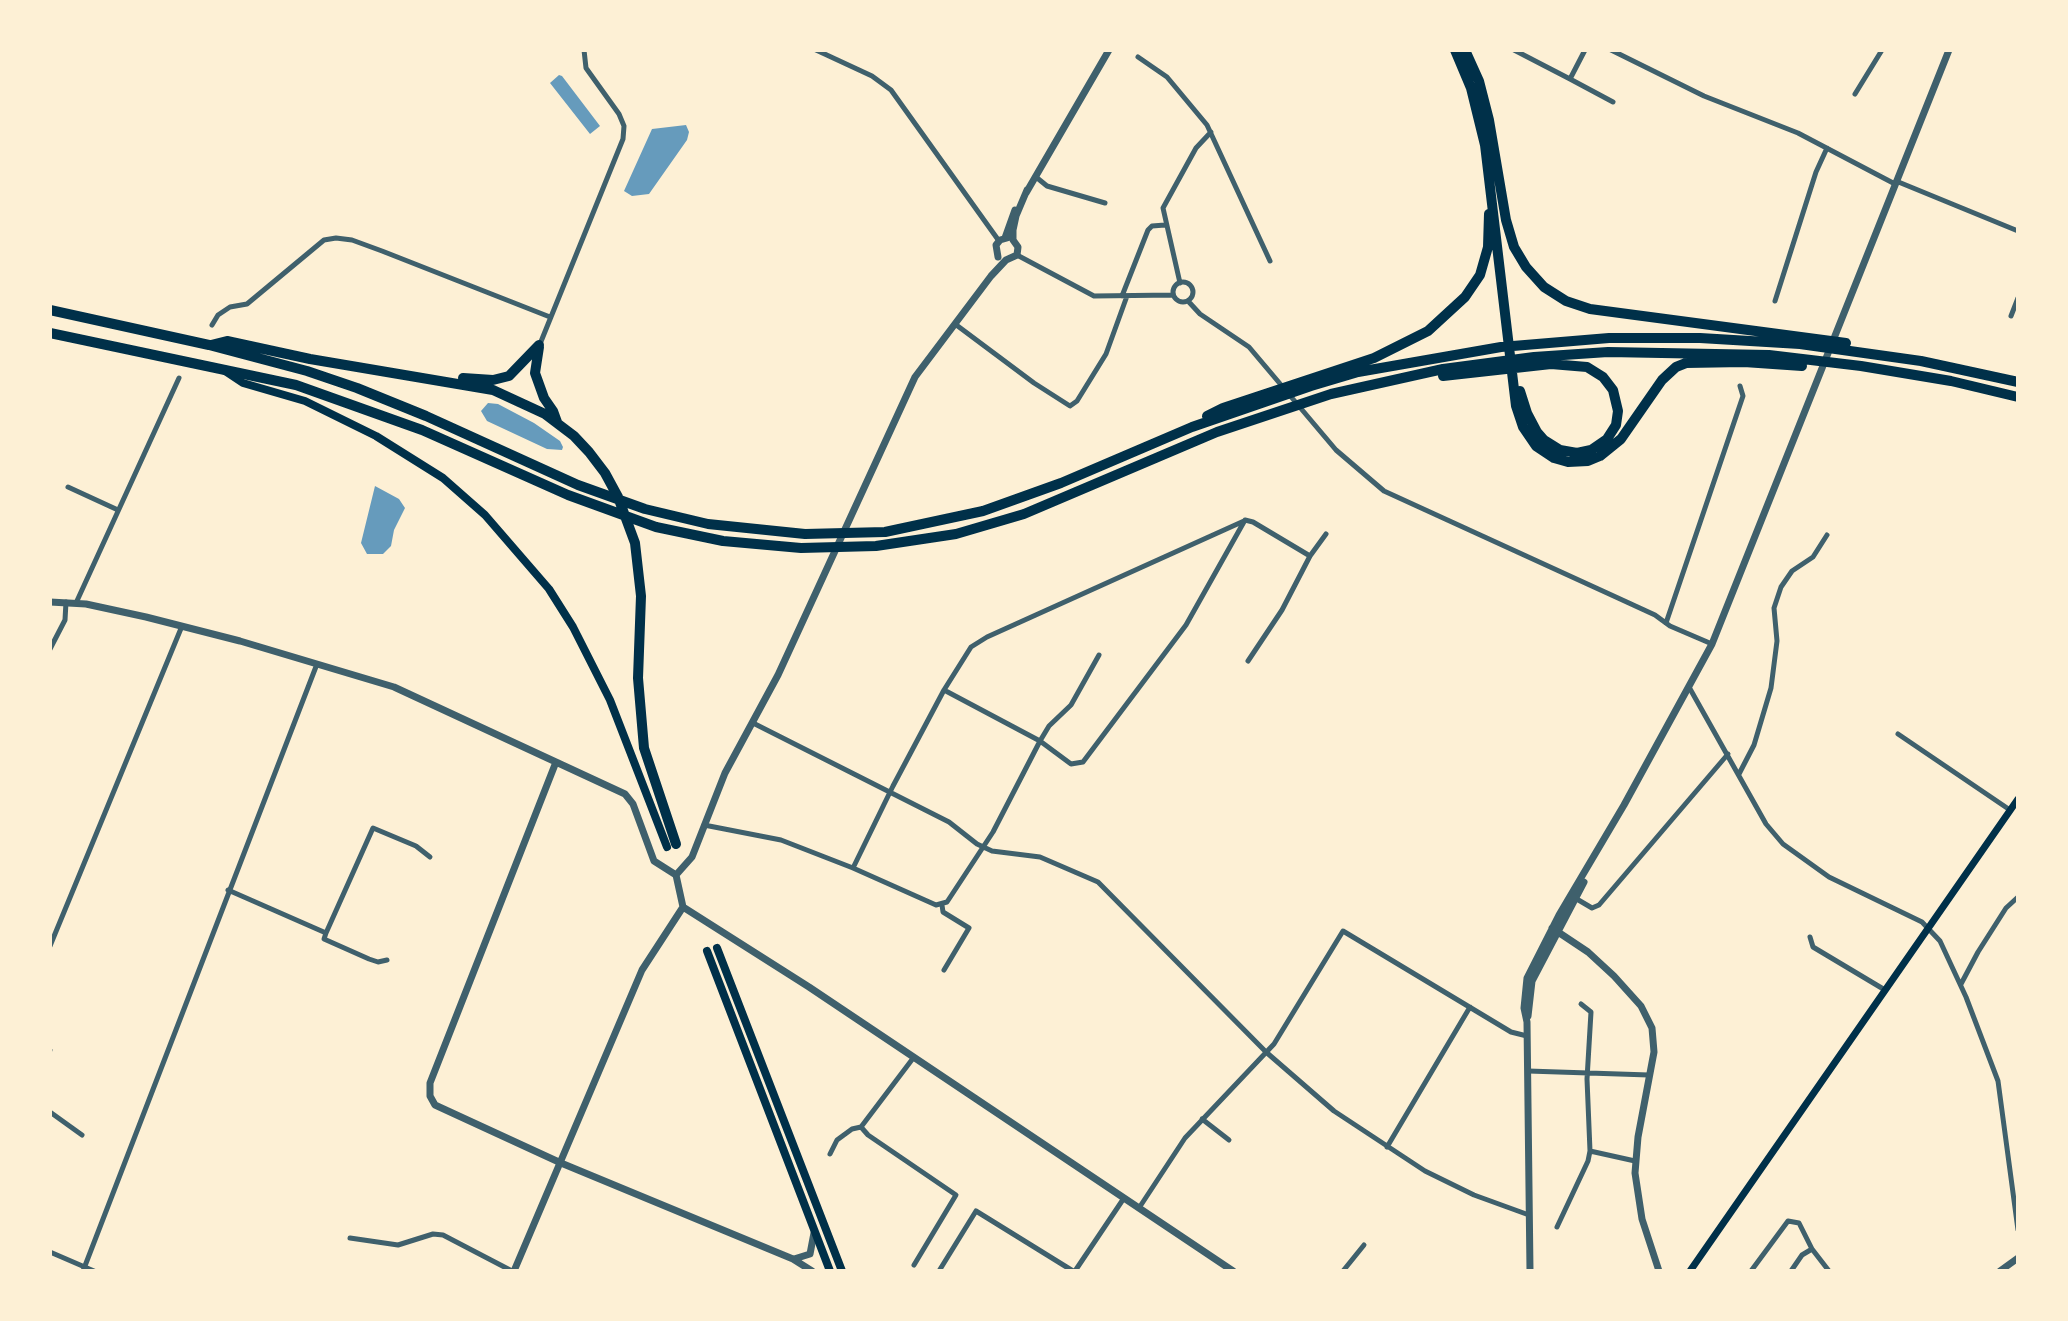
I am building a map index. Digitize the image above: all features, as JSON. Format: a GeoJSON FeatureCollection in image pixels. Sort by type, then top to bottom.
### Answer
{"type":"FeatureCollection","features":[{"type":"Feature","properties":{"kind":"highway"},"geometry":{"type":"LineString","coordinates":[[1460,50],[1493,161],[1521,421],[1532,442],[1554,458],[1573,463],[1593,460],[1611,449],[1662,380],[1676,367],[1686,363],[1775,364],[1951,381]]}},
{"type":"Feature","properties":{"kind":"highway"},"geometry":{"type":"LineString","coordinates":[[1460,50],[1479,81],[1514,247],[1531,275],[1552,293],[1590,309],[1868,346],[2018,382]]}},
{"type":"Feature","properties":{"kind":"highway"},"geometry":{"type":"LineString","coordinates":[[1473,87],[1488,164],[1508,311]]}},
{"type":"Feature","properties":{"kind":"highway"},"geometry":{"type":"LineString","coordinates":[[50,310],[209,345],[307,371],[380,397],[597,493],[708,524],[825,535],[912,528],[983,511],[1051,487],[1192,427],[1396,349],[1436,325],[1465,297],[1480,275],[1487,254],[1488,164]]}},
{"type":"Feature","properties":{"kind":"highway"},"geometry":{"type":"LineString","coordinates":[[50,333],[296,385],[422,430],[504,468],[639,521],[685,534],[776,547],[846,547],[916,541],[994,523],[1038,508],[1217,432],[1298,405],[1443,369],[1518,359],[1608,352],[1769,355],[1951,381],[2018,397]]}},
{"type":"Feature","properties":{"kind":"highway"},"geometry":{"type":"LineString","coordinates":[[1286,391],[1358,372],[1441,356],[1501,347],[1609,338],[1700,338],[1800,344],[1921,361]]}},
{"type":"Feature","properties":{"kind":"highway"},"geometry":{"type":"LineString","coordinates":[[209,345],[227,341],[310,359],[493,390],[529,405],[574,436],[605,473],[635,543],[641,596],[639,691],[644,748],[672,846]]}},
{"type":"Feature","properties":{"kind":"highway"},"geometry":{"type":"LineString","coordinates":[[448,382],[461,378],[493,380],[509,376],[539,345]]}},
{"type":"Feature","properties":{"kind":"highway"},"geometry":{"type":"LineString","coordinates":[[539,345],[535,373],[558,424]]}},
{"type":"Feature","properties":{"kind":"highway"},"geometry":{"type":"LineString","coordinates":[[1373,384],[1529,365],[1581,365],[1597,372],[1613,390],[1618,403],[1616,425],[1607,439],[1591,450],[1577,453],[1560,450],[1537,432],[1517,394]]}},
{"type":"Feature","properties":{"kind":"main road"},"geometry":{"type":"LineString","coordinates":[[220,367],[243,383],[305,401],[376,436],[443,478],[485,515],[549,589],[575,631],[610,700],[672,846]]}},
{"type":"Feature","properties":{"kind":"main road"},"geometry":{"type":"LineString","coordinates":[[1690,1271],[2018,799]]}},
{"type":"Feature","properties":{"kind":"main road"},"geometry":{"type":"LineString","coordinates":[[830,1271],[712,950],[842,1271]]}},
{"type":"Feature","properties":{"kind":"street"},"geometry":{"type":"LineString","coordinates":[[539,345],[623,139],[624,126],[619,114],[586,68],[584,50]]}},
{"type":"Feature","properties":{"kind":"street"},"geometry":{"type":"LineString","coordinates":[[816,50],[872,76],[891,90],[1006,240],[1018,247],[1017,255]]}},
{"type":"Feature","properties":{"kind":"street"},"geometry":{"type":"LineString","coordinates":[[1002,258],[996,248],[1006,240],[1009,222],[1109,50]]}},
{"type":"Feature","properties":{"kind":"street"},"geometry":{"type":"LineString","coordinates":[[1514,50],[1613,102]]}},
{"type":"Feature","properties":{"kind":"street"},"geometry":{"type":"LineString","coordinates":[[1570,79],[1585,50]]}},
{"type":"Feature","properties":{"kind":"street"},"geometry":{"type":"LineString","coordinates":[[1611,50],[1704,96],[1759,116],[1896,183],[2018,231]]}},
{"type":"Feature","properties":{"kind":"street"},"geometry":{"type":"LineString","coordinates":[[1855,94],[1882,50]]}},
{"type":"Feature","properties":{"kind":"street"},"geometry":{"type":"LineString","coordinates":[[1530,1271],[1527,1022],[1531,985],[1573,897],[1591,869],[1592,861],[1712,644],[1949,50]]}},
{"type":"Feature","properties":{"kind":"street"},"geometry":{"type":"LineString","coordinates":[[1138,57],[1167,77],[1211,132],[1270,261]]}},
{"type":"Feature","properties":{"kind":"street"},"geometry":{"type":"LineString","coordinates":[[1180,283],[1163,208],[1196,148],[1211,132]]}},
{"type":"Feature","properties":{"kind":"street"},"geometry":{"type":"LineString","coordinates":[[1775,301],[1816,172],[1827,148]]}},
{"type":"Feature","properties":{"kind":"street"},"geometry":{"type":"LineString","coordinates":[[1036,177],[1047,186],[1105,203]]}},
{"type":"Feature","properties":{"kind":"street"},"geometry":{"type":"LineString","coordinates":[[955,324],[1025,377],[1070,406],[1077,401],[1106,354],[1148,230],[1152,226],[1165,225]]}},
{"type":"Feature","properties":{"kind":"street"},"geometry":{"type":"LineString","coordinates":[[212,325],[218,315],[230,307],[247,304],[318,244],[336,238],[352,240],[382,251],[550,317]]}},
{"type":"Feature","properties":{"kind":"street"},"geometry":{"type":"LineString","coordinates":[[676,875],[692,857],[725,773],[778,675],[915,377],[1002,258],[1017,255],[1090,295],[1173,295]]}},
{"type":"Feature","properties":{"kind":"street"},"geometry":{"type":"LineString","coordinates":[[1173,295],[1175,286],[1188,284],[1192,289],[1188,301]]}},
{"type":"Feature","properties":{"kind":"street"},"geometry":{"type":"LineString","coordinates":[[1173,295],[1178,301],[1188,301],[1200,314],[1249,347],[1336,450],[1384,491],[1712,644]]}},
{"type":"Feature","properties":{"kind":"street"},"geometry":{"type":"LineString","coordinates":[[2011,316],[2018,298]]}},
{"type":"Feature","properties":{"kind":"street"},"geometry":{"type":"LineString","coordinates":[[76,603],[179,378]]}},
{"type":"Feature","properties":{"kind":"street"},"geometry":{"type":"LineString","coordinates":[[1666,623],[1743,396],[1740,386]]}},
{"type":"Feature","properties":{"kind":"street"},"geometry":{"type":"LineString","coordinates":[[68,487],[118,510]]}},
{"type":"Feature","properties":{"kind":"street"},"geometry":{"type":"LineString","coordinates":[[853,868],[944,690],[966,654],[979,641],[1245,520],[1310,556]]}},
{"type":"Feature","properties":{"kind":"street"},"geometry":{"type":"LineString","coordinates":[[944,690],[1040,741],[1071,764],[1083,762],[1186,625],[1245,520]]}},
{"type":"Feature","properties":{"kind":"street"},"geometry":{"type":"LineString","coordinates":[[1248,661],[1326,534]]}},
{"type":"Feature","properties":{"kind":"street"},"geometry":{"type":"LineString","coordinates":[[1739,774],[1754,745],[1771,688],[1777,641],[1774,608],[1781,587],[1792,571],[1813,557],[1827,535]]}},
{"type":"Feature","properties":{"kind":"street"},"geometry":{"type":"LineString","coordinates":[[50,602],[76,603],[182,626],[394,687],[628,797],[654,861],[676,875],[683,907],[914,1057],[1233,1271]]}},
{"type":"Feature","properties":{"kind":"street"},"geometry":{"type":"LineString","coordinates":[[50,649],[65,620],[66,602]]}},
{"type":"Feature","properties":{"kind":"street"},"geometry":{"type":"LineString","coordinates":[[50,946],[58,919],[182,626]]}},
{"type":"Feature","properties":{"kind":"street"},"geometry":{"type":"LineString","coordinates":[[942,905],[950,898],[1004,814],[1049,726],[1071,705],[1099,655]]}},
{"type":"Feature","properties":{"kind":"street"},"geometry":{"type":"LineString","coordinates":[[84,1269],[317,664]]}},
{"type":"Feature","properties":{"kind":"street"},"geometry":{"type":"LineString","coordinates":[[1689,687],[1766,824],[1795,855],[1829,877],[1929,928],[1940,941],[1998,1081],[2018,1230]]}},
{"type":"Feature","properties":{"kind":"street"},"geometry":{"type":"LineString","coordinates":[[753,723],[949,822],[983,847],[1040,857],[1098,882],[1266,1052],[1334,1111],[1457,1188],[1529,1215]]}},
{"type":"Feature","properties":{"kind":"street"},"geometry":{"type":"LineString","coordinates":[[1898,734],[2010,810]]}},
{"type":"Feature","properties":{"kind":"street"},"geometry":{"type":"LineString","coordinates":[[1573,897],[1592,908],[1599,905],[1729,754]]}},
{"type":"Feature","properties":{"kind":"street"},"geometry":{"type":"LineString","coordinates":[[556,762],[430,1083],[430,1096],[435,1105],[561,1163],[793,1259],[812,1271]]}},
{"type":"Feature","properties":{"kind":"street"},"geometry":{"type":"LineString","coordinates":[[704,825],[781,840],[942,905]]}},
{"type":"Feature","properties":{"kind":"street"},"geometry":{"type":"LineString","coordinates":[[387,960],[378,962],[369,959],[324,939],[326,933],[373,828],[416,846],[430,857]]}},
{"type":"Feature","properties":{"kind":"street"},"geometry":{"type":"LineString","coordinates":[[228,890],[326,933]]}},
{"type":"Feature","properties":{"kind":"street"},"geometry":{"type":"LineString","coordinates":[[1960,985],[2006,908],[2018,897]]}},
{"type":"Feature","properties":{"kind":"street"},"geometry":{"type":"LineString","coordinates":[[942,905],[943,912],[969,928],[944,970]]}},
{"type":"Feature","properties":{"kind":"street"},"geometry":{"type":"LineString","coordinates":[[350,1238],[398,1245],[433,1234],[443,1235],[513,1271],[642,970],[683,907]]}},
{"type":"Feature","properties":{"kind":"street"},"geometry":{"type":"LineString","coordinates":[[1556,930],[1604,967],[1645,1011],[1654,1043],[1635,1161],[1639,1207],[1659,1271]]}},
{"type":"Feature","properties":{"kind":"street"},"geometry":{"type":"LineString","coordinates":[[1139,1208],[1185,1138],[1274,1044],[1343,931],[1515,1034],[1527,1036]]}},
{"type":"Feature","properties":{"kind":"street"},"geometry":{"type":"LineString","coordinates":[[1810,937],[1813,947],[1885,990]]}},
{"type":"Feature","properties":{"kind":"street"},"geometry":{"type":"LineString","coordinates":[[1557,1227],[1590,1151],[1588,1073],[1591,1012],[1581,1004]]}},
{"type":"Feature","properties":{"kind":"street"},"geometry":{"type":"LineString","coordinates":[[1387,1147],[1470,1007]]}},
{"type":"Feature","properties":{"kind":"street"},"geometry":{"type":"LineString","coordinates":[[830,1154],[837,1140],[852,1129],[861,1127],[914,1057]]}},
{"type":"Feature","properties":{"kind":"street"},"geometry":{"type":"LineString","coordinates":[[1528,1071],[1650,1075]]}},
{"type":"Feature","properties":{"kind":"street"},"geometry":{"type":"LineString","coordinates":[[50,1112],[82,1135]]}},
{"type":"Feature","properties":{"kind":"street"},"geometry":{"type":"LineString","coordinates":[[1202,1119],[1229,1140]]}},
{"type":"Feature","properties":{"kind":"street"},"geometry":{"type":"LineString","coordinates":[[861,1127],[868,1135],[956,1195],[914,1265]]}},
{"type":"Feature","properties":{"kind":"street"},"geometry":{"type":"LineString","coordinates":[[1590,1151],[1635,1161]]}},
{"type":"Feature","properties":{"kind":"street"},"geometry":{"type":"LineString","coordinates":[[939,1271],[976,1211],[1074,1271],[1124,1198]]}},
{"type":"Feature","properties":{"kind":"street"},"geometry":{"type":"LineString","coordinates":[[1751,1271],[1788,1221],[1799,1223],[1812,1249],[1829,1271]]}},
{"type":"Feature","properties":{"kind":"street"},"geometry":{"type":"LineString","coordinates":[[793,1259],[802,1259],[810,1254],[814,1231]]}},
{"type":"Feature","properties":{"kind":"street"},"geometry":{"type":"LineString","coordinates":[[1343,1271],[1364,1245]]}},
{"type":"Feature","properties":{"kind":"street"},"geometry":{"type":"LineString","coordinates":[[1791,1271],[1802,1255],[1812,1249]]}},
{"type":"Feature","properties":{"kind":"street"},"geometry":{"type":"LineString","coordinates":[[50,1252],[94,1271]]}},
{"type":"Feature","properties":{"kind":"street"},"geometry":{"type":"LineString","coordinates":[[2000,1271],[2018,1258]]}},
{"type":"Feature","properties":{"kind":"water"},"geometry":{"type":"Polygon","coordinates":[[[559,75],[600,126],[590,134],[550,83],[559,75]]]}},
{"type":"Feature","properties":{"kind":"water"},"geometry":{"type":"Polygon","coordinates":[[[686,125],[689,132],[687,140],[649,194],[632,196],[624,191],[652,129],[686,125]]]}},
{"type":"Feature","properties":{"kind":"water"},"geometry":{"type":"Polygon","coordinates":[[[488,403],[498,404],[534,423],[560,441],[562,450],[547,449],[487,421],[481,411],[488,403]]]}},
{"type":"Feature","properties":{"kind":"water"},"geometry":{"type":"Polygon","coordinates":[[[375,486],[399,499],[405,508],[394,530],[391,546],[383,554],[367,554],[361,543],[375,486]]]}}]}
